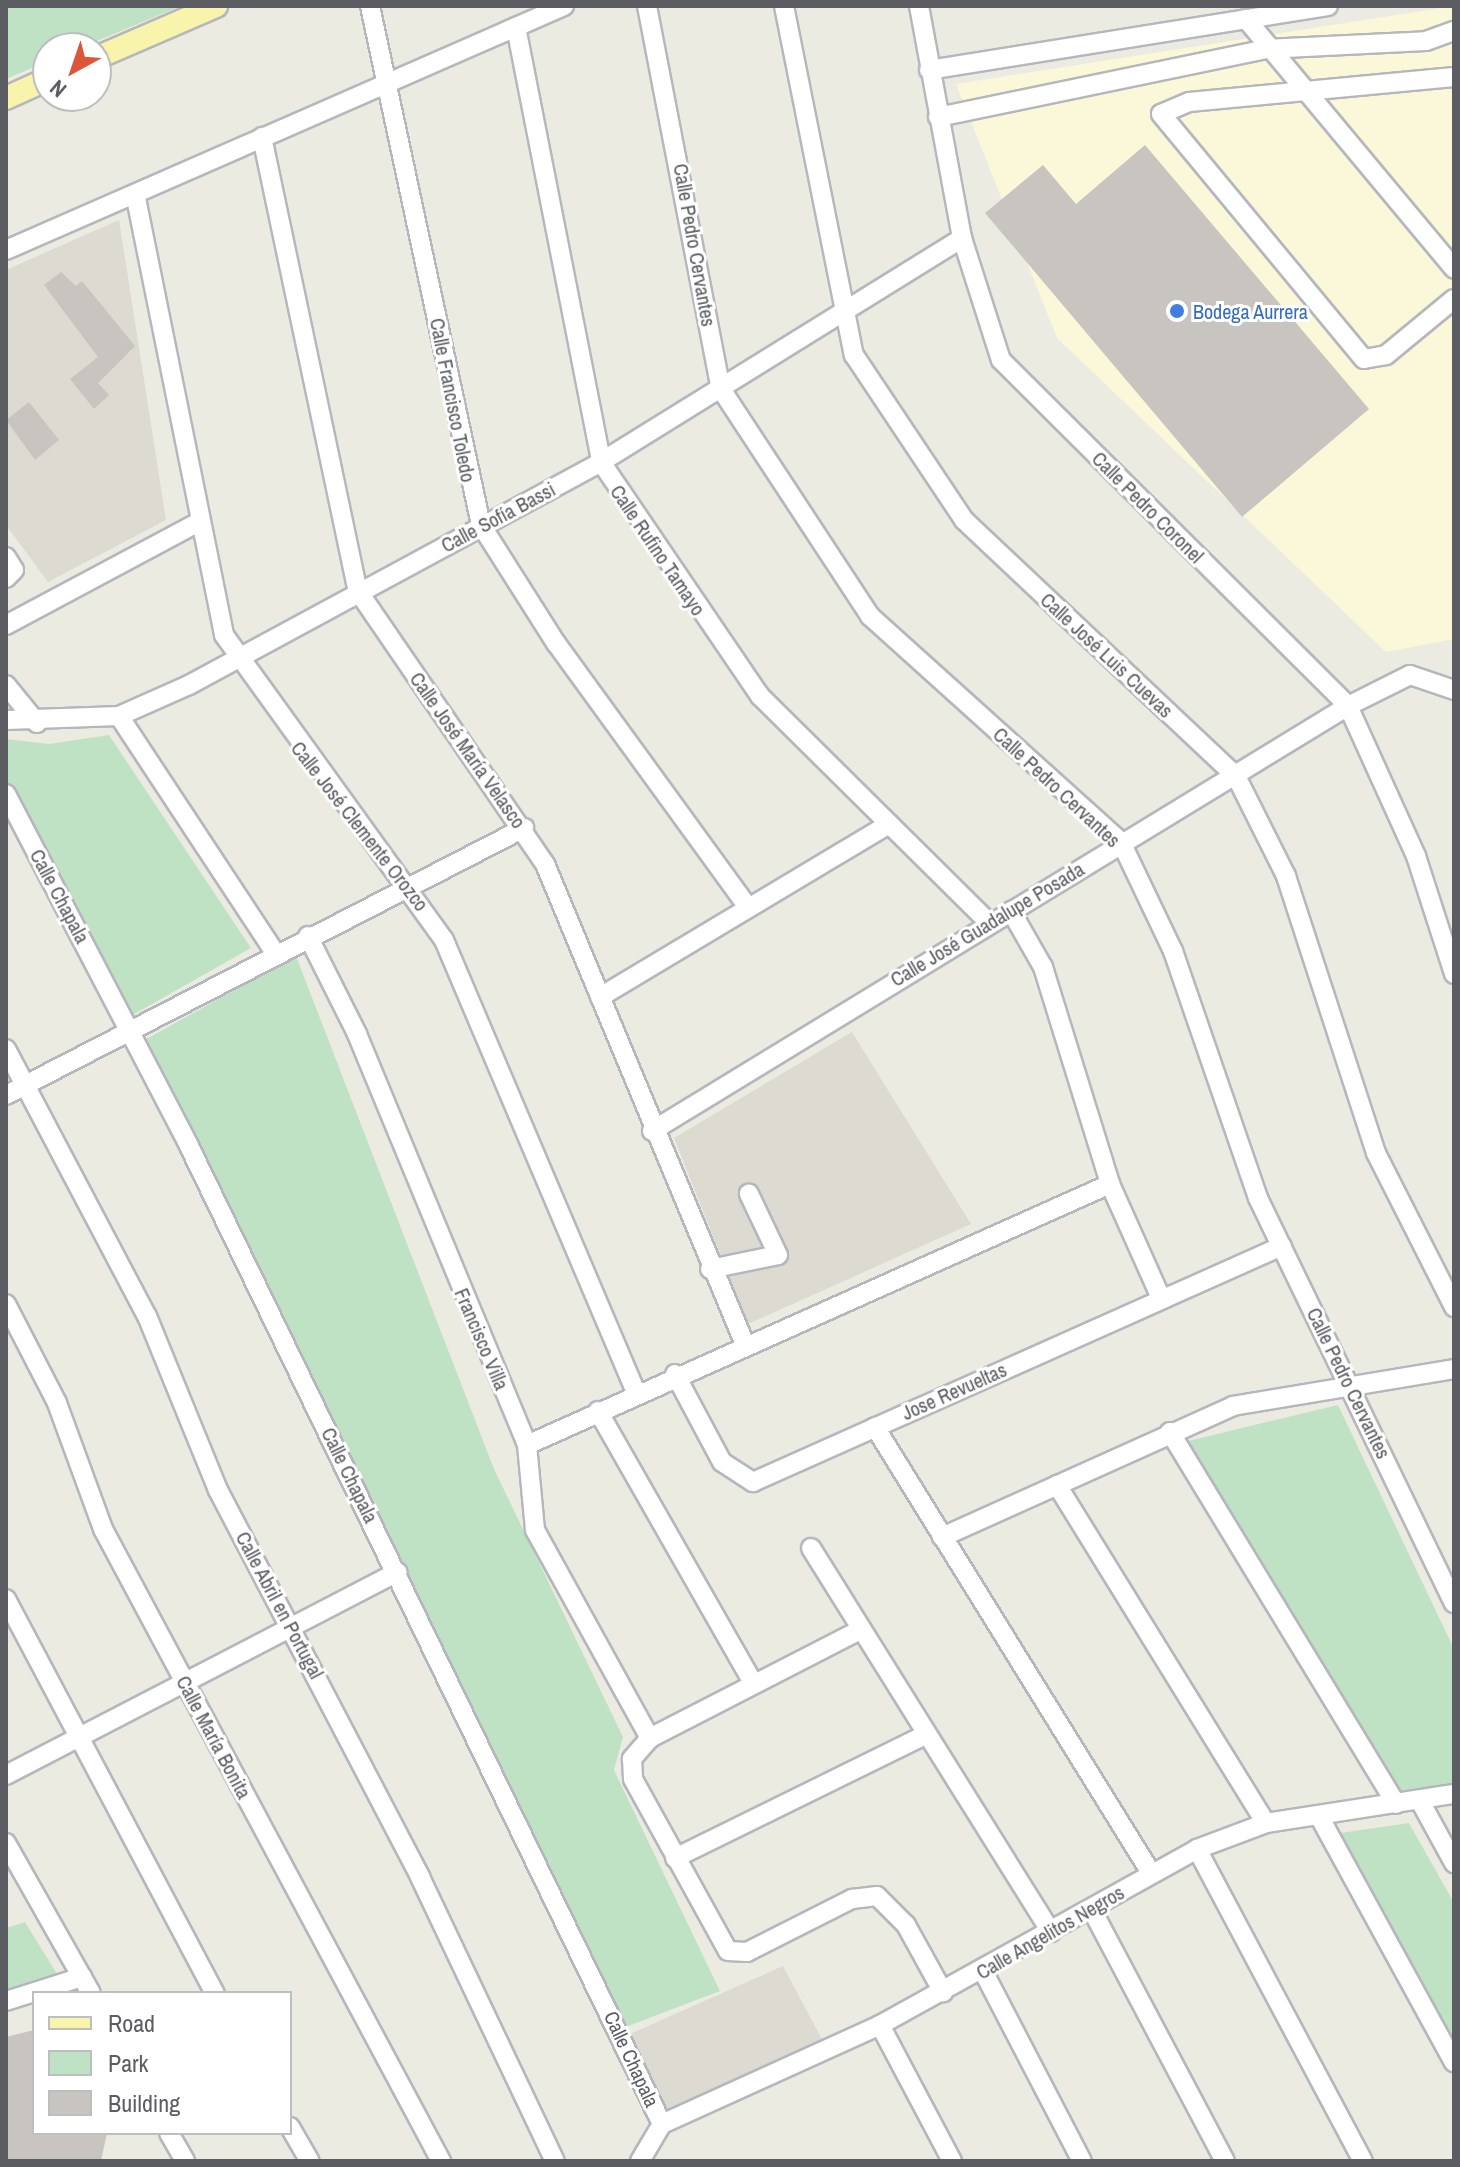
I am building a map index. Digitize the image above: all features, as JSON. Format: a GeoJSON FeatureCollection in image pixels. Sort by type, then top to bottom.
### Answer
{"type":"FeatureCollection","features":[{"type":"Feature","properties":{"kind":"main road"},"geometry":{"type":"LineString","coordinates":[[112,51],[216,6]]}},
{"type":"Feature","properties":{"kind":"main road"},"geometry":{"type":"LineString","coordinates":[[6,98],[32,86]]}},
{"type":"Feature","properties":{"kind":"street","name":"Calle Francisco Toledo"},"geometry":{"type":"LineString","coordinates":[[370,6],[481,525],[556,643],[748,907]]}},
{"type":"Feature","properties":{"kind":"street"},"geometry":{"type":"LineString","coordinates":[[6,250],[136,198],[386,81],[564,6]]}},
{"type":"Feature","properties":{"kind":"street","name":"Calle Pedro Cervantes"},"geometry":{"type":"LineString","coordinates":[[647,6],[721,389],[870,616],[1121,842],[1173,951],[1240,1155],[1454,1603]]}},
{"type":"Feature","properties":{"kind":"street","name":"Calle José Luis Cuevas"},"geometry":{"type":"LineString","coordinates":[[784,6],[840,312],[854,355],[956,511],[1236,776],[1286,876],[1376,1153],[1454,1307]]}},
{"type":"Feature","properties":{"kind":"street","name":"Calle Pedro Coronel"},"geometry":{"type":"LineString","coordinates":[[919,6],[962,238],[990,334],[1008,369],[1348,706],[1416,856],[1454,974]]}},
{"type":"Feature","properties":{"kind":"street"},"geometry":{"type":"LineString","coordinates":[[929,70],[1328,6]]}},
{"type":"Feature","properties":{"kind":"street"},"geometry":{"type":"LineString","coordinates":[[1246,19],[1265,49],[1454,269]]}},
{"type":"Feature","properties":{"kind":"street","name":"Calle Rufino Tamayo"},"geometry":{"type":"LineString","coordinates":[[516,27],[601,462],[760,696],[989,923]]}},
{"type":"Feature","properties":{"kind":"street"},"geometry":{"type":"LineString","coordinates":[[938,117],[1265,49],[1426,41],[1454,31]]}},
{"type":"Feature","properties":{"kind":"street"},"geometry":{"type":"LineString","coordinates":[[1454,77],[1300,89],[1169,106],[1162,117],[1364,359],[1386,355],[1454,299]]}},
{"type":"Feature","properties":{"kind":"street","name":"Calle José María Velasco"},"geometry":{"type":"LineString","coordinates":[[262,137],[358,591],[524,828],[600,997],[652,1131],[744,1342]]}},
{"type":"Feature","properties":{"kind":"street","name":"Calle José Clemente Orozco"},"geometry":{"type":"LineString","coordinates":[[136,198],[224,635],[237,659],[364,837],[409,885],[460,975],[636,1392]]}},
{"type":"Feature","properties":{"kind":"street","name":"Calle Sofía Bassi"},"geometry":{"type":"LineString","coordinates":[[6,720],[37,723],[119,716],[237,659],[601,462],[962,238]]}},
{"type":"Feature","properties":{"kind":"street"},"geometry":{"type":"LineString","coordinates":[[6,624],[199,522]]}},
{"type":"Feature","properties":{"kind":"street"},"geometry":{"type":"LineString","coordinates":[[6,557],[14,570],[6,578]]}},
{"type":"Feature","properties":{"kind":"street","name":"Calle José Guadalupe Posada"},"geometry":{"type":"LineString","coordinates":[[652,1131],[1348,706],[1410,675],[1454,690]]}},
{"type":"Feature","properties":{"kind":"street"},"geometry":{"type":"LineString","coordinates":[[6,685],[37,723]]}},
{"type":"Feature","properties":{"kind":"street"},"geometry":{"type":"LineString","coordinates":[[119,716],[276,954]]}},
{"type":"Feature","properties":{"kind":"street","name":"Calle Chapala"},"geometry":{"type":"LineString","coordinates":[[6,794],[130,1029],[398,1572],[662,2124],[640,2161]]}},
{"type":"Feature","properties":{"kind":"street"},"geometry":{"type":"LineString","coordinates":[[600,997],[889,824]]}},
{"type":"Feature","properties":{"kind":"street"},"geometry":{"type":"LineString","coordinates":[[6,1095],[308,936],[524,828]]}},
{"type":"Feature","properties":{"kind":"street"},"geometry":{"type":"LineString","coordinates":[[1011,911],[1052,990],[1110,1184],[1161,1298]]}},
{"type":"Feature","properties":{"kind":"street","name":"Francisco Villa"},"geometry":{"type":"LineString","coordinates":[[308,936],[357,1034],[527,1445],[535,1530],[650,1738]]}},
{"type":"Feature","properties":{"kind":"street","name":"Calle Abril en Portugal"},"geometry":{"type":"LineString","coordinates":[[6,1049],[170,1362],[218,1490],[293,1626],[555,2161]]}},
{"type":"Feature","properties":{"kind":"street"},"geometry":{"type":"LineString","coordinates":[[527,1445],[744,1342],[1110,1184]]}},
{"type":"Feature","properties":{"kind":"street"},"geometry":{"type":"LineString","coordinates":[[710,1269],[778,1255],[749,1194]]}},
{"type":"Feature","properties":{"kind":"street","name":"Jose Revueltas"},"geometry":{"type":"LineString","coordinates":[[675,1374],[722,1462],[741,1480],[766,1477],[1282,1246]]}},
{"type":"Feature","properties":{"kind":"street","name":"Calle María Bonita"},"geometry":{"type":"LineString","coordinates":[[6,1304],[57,1403],[103,1529],[441,2161]]}},
{"type":"Feature","properties":{"kind":"street"},"geometry":{"type":"LineString","coordinates":[[942,1537],[1233,1406],[1454,1369]]}},
{"type":"Feature","properties":{"kind":"street"},"geometry":{"type":"LineString","coordinates":[[598,1411],[754,1684]]}},
{"type":"Feature","properties":{"kind":"street"},"geometry":{"type":"LineString","coordinates":[[875,1427],[1151,1873]]}},
{"type":"Feature","properties":{"kind":"street"},"geometry":{"type":"LineString","coordinates":[[1170,1432],[1396,1804]]}},
{"type":"Feature","properties":{"kind":"street"},"geometry":{"type":"LineString","coordinates":[[1057,1485],[1266,1823]]}},
{"type":"Feature","properties":{"kind":"street"},"geometry":{"type":"LineString","coordinates":[[811,1548],[925,1735],[1051,1932]]}},
{"type":"Feature","properties":{"kind":"street"},"geometry":{"type":"LineString","coordinates":[[6,1775],[398,1572]]}},
{"type":"Feature","properties":{"kind":"street"},"geometry":{"type":"LineString","coordinates":[[6,1599],[214,1991]]}},
{"type":"Feature","properties":{"kind":"street"},"geometry":{"type":"LineString","coordinates":[[860,1630],[650,1738],[632,1759],[633,1779],[728,1951],[747,1952],[852,1899],[877,1896],[906,1925],[943,1992]]}},
{"type":"Feature","properties":{"kind":"street"},"geometry":{"type":"LineString","coordinates":[[675,1858],[925,1735]]}},
{"type":"Feature","properties":{"kind":"street","name":"Calle Angelitos Negros"},"geometry":{"type":"LineString","coordinates":[[662,2124],[880,2025],[983,1971],[1197,1849],[1266,1823],[1454,1794]]}},
{"type":"Feature","properties":{"kind":"street"},"geometry":{"type":"LineString","coordinates":[[1420,1801],[1454,1863]]}},
{"type":"Feature","properties":{"kind":"street"},"geometry":{"type":"LineString","coordinates":[[1319,1816],[1454,2063]]}},
{"type":"Feature","properties":{"kind":"street"},"geometry":{"type":"LineString","coordinates":[[6,1843],[87,1985],[57,1991]]}},
{"type":"Feature","properties":{"kind":"street"},"geometry":{"type":"LineString","coordinates":[[1197,1849],[1363,2161]]}},
{"type":"Feature","properties":{"kind":"street"},"geometry":{"type":"LineString","coordinates":[[1092,1910],[1225,2161]]}},
{"type":"Feature","properties":{"kind":"street"},"geometry":{"type":"LineString","coordinates":[[983,1971],[1082,2161]]}},
{"type":"Feature","properties":{"kind":"street"},"geometry":{"type":"LineString","coordinates":[[6,2001],[32,1996]]}},
{"type":"Feature","properties":{"kind":"street"},"geometry":{"type":"LineString","coordinates":[[880,2025],[952,2161]]}},
{"type":"Feature","properties":{"kind":"street"},"geometry":{"type":"LineString","coordinates":[[292,2130],[310,2161]]}},
{"type":"Feature","properties":{"kind":"street"},"geometry":{"type":"LineString","coordinates":[[170,2135],[185,2161]]}},
{"type":"Feature","properties":{"kind":"shaded area"},"geometry":{"type":"Polygon","coordinates":[[[1454,6],[1454,639],[1386,652],[1057,338],[956,84],[1454,6]]]}},
{"type":"Feature","properties":{"kind":"shaded area"},"geometry":{"type":"Polygon","coordinates":[[[119,220],[166,520],[48,582],[6,525],[6,270],[119,220]]]}},
{"type":"Feature","properties":{"kind":"shaded area"},"geometry":{"type":"Polygon","coordinates":[[[852,1032],[971,1224],[748,1324],[674,1138],[852,1032]]]}},
{"type":"Feature","properties":{"kind":"shaded area"},"geometry":{"type":"Polygon","coordinates":[[[783,1966],[824,2043],[666,2118],[630,2034],[783,1966]]]}},
{"type":"Feature","properties":{"kind":"green space"},"geometry":{"type":"Polygon","coordinates":[[[6,6],[181,6],[112,35],[112,32],[32,32],[32,68],[6,79],[6,6]]]}},
{"type":"Feature","properties":{"kind":"green space"},"geometry":{"type":"Polygon","coordinates":[[[109,735],[251,948],[129,1017],[6,785],[6,739],[49,744],[109,735]]]}},
{"type":"Feature","properties":{"kind":"green space"},"geometry":{"type":"Polygon","coordinates":[[[296,956],[494,1469],[623,1737],[614,1770],[720,1991],[623,2028],[141,1042],[296,956]]]}},
{"type":"Feature","properties":{"kind":"green space"},"geometry":{"type":"Polygon","coordinates":[[[1338,1405],[1454,1649],[1454,1786],[1403,1798],[1184,1442],[1338,1405]]]}},
{"type":"Feature","properties":{"kind":"green space"},"geometry":{"type":"Polygon","coordinates":[[[1409,1823],[1454,1903],[1454,2054],[1333,1834],[1409,1823]]]}},
{"type":"Feature","properties":{"kind":"green space"},"geometry":{"type":"Polygon","coordinates":[[[25,1922],[57,1974],[6,1989],[6,1928],[25,1922]]]}},
{"type":"Feature","properties":{"kind":"building","name":"Bodega Aurrera"},"geometry":{"type":"Polygon","coordinates":[[[1145,145],[1369,409],[1242,517],[985,213],[1043,165],[1076,204],[1145,145]]]}},
{"type":"Feature","properties":{"kind":"building"},"geometry":{"type":"Polygon","coordinates":[[[61,272],[76,286],[82,281],[135,346],[98,383],[109,395],[94,409],[70,379],[98,357],[44,285],[61,272]]]}},
{"type":"Feature","properties":{"kind":"building"},"geometry":{"type":"Polygon","coordinates":[[[29,402],[59,440],[35,460],[6,420],[29,402]]]}},
{"type":"Feature","properties":{"kind":"building"},"geometry":{"type":"Polygon","coordinates":[[[32,2030],[32,2135],[107,2135],[101,2161],[6,2161],[6,2037],[32,2030]]]}},
{"type":"Feature","properties":{"kind":"place","name":"Bodega Aurrera"},"geometry":{"type":"Point","coordinates":[1177,311]}}]}
